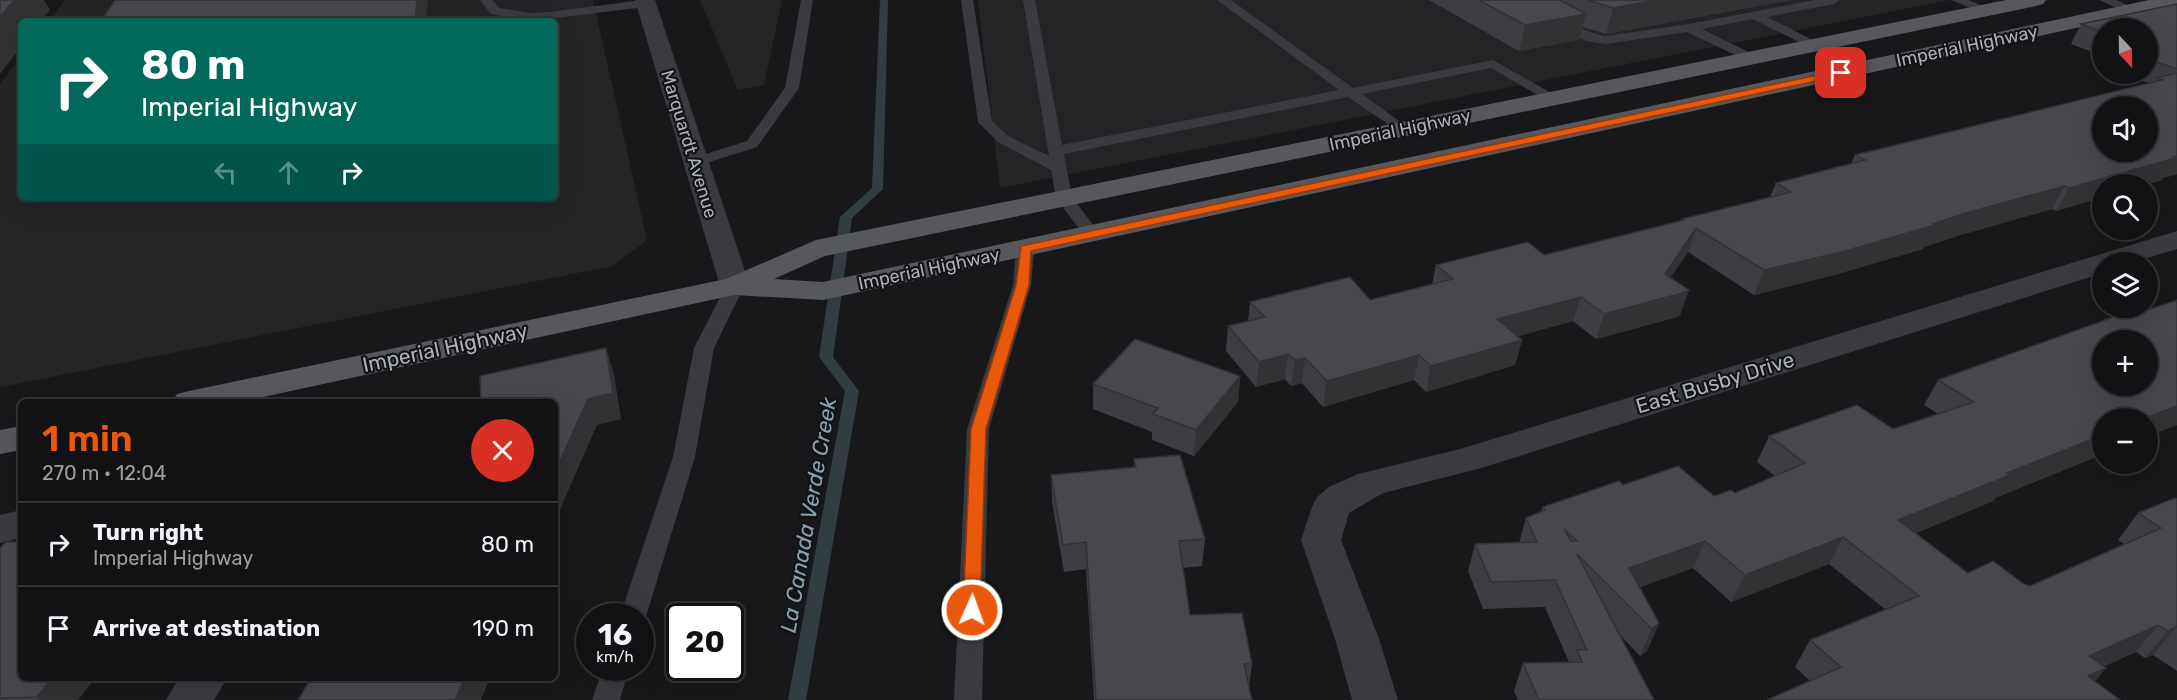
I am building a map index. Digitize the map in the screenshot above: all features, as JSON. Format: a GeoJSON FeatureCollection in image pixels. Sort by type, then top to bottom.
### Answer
{"type":"FeatureCollection","features":[{"type":"Feature","properties":{"kind":"main road","name":"Imperial Highway"},"geometry":{"type":"LineString","coordinates":[[203,399],[750,283],[816,249],[2036,0]]}},
{"type":"Feature","properties":{"kind":"main road","name":"Imperial Highway"},"geometry":{"type":"LineString","coordinates":[[750,283],[823,291],[2177,0]]}},
{"type":"Feature","properties":{"kind":"main road"},"geometry":{"type":"LineString","coordinates":[[0,442],[18,439]]}},
{"type":"Feature","properties":{"kind":"street","name":"Marquardt Avenue"},"geometry":{"type":"LineString","coordinates":[[646,2],[695,162],[750,283]]}},
{"type":"Feature","properties":{"kind":"street","name":"East Busby Drive"},"geometry":{"type":"LineString","coordinates":[[2139,252],[2177,240]]}},
{"type":"Feature","properties":{"kind":"street","name":"East Busby Drive"},"geometry":{"type":"LineString","coordinates":[[1375,700],[1357,639],[1321,540],[1331,507],[1343,497],[1371,483],[1465,460],[2092,267]]}},
{"type":"Feature","properties":{"kind":"street"},"geometry":{"type":"LineString","coordinates":[[0,529],[18,525]]}},
{"type":"Feature","properties":{"kind":"street"},"geometry":{"type":"LineString","coordinates":[[189,700],[202,681]]}},
{"type":"Feature","properties":{"kind":"lane"},"geometry":{"type":"LineString","coordinates":[[486,0],[495,11],[531,17],[646,2]]}},
{"type":"Feature","properties":{"kind":"lane"},"geometry":{"type":"LineString","coordinates":[[695,162],[752,144],[792,88],[807,0]]}},
{"type":"Feature","properties":{"kind":"lane"},"geometry":{"type":"LineString","coordinates":[[967,0],[985,122],[1003,139],[1056,159],[1493,64],[1553,98]]}},
{"type":"Feature","properties":{"kind":"lane"},"geometry":{"type":"LineString","coordinates":[[1029,0],[1064,198],[1092,234]]}},
{"type":"Feature","properties":{"kind":"lane"},"geometry":{"type":"LineString","coordinates":[[1223,0],[1401,129]]}},
{"type":"Feature","properties":{"kind":"lane"},"geometry":{"type":"LineString","coordinates":[[1517,0],[1590,38],[1606,40],[1689,28],[1834,0]]}},
{"type":"Feature","properties":{"kind":"lane"},"geometry":{"type":"LineString","coordinates":[[1957,0],[1986,10]]}},
{"type":"Feature","properties":{"kind":"lane"},"geometry":{"type":"LineString","coordinates":[[2106,0],[2133,10]]}},
{"type":"Feature","properties":{"kind":"lane"},"geometry":{"type":"LineString","coordinates":[[1754,15],[1862,68]]}},
{"type":"Feature","properties":{"kind":"lane"},"geometry":{"type":"LineString","coordinates":[[1689,28],[1750,58]]}},
{"type":"Feature","properties":{"kind":"lane"},"geometry":{"type":"LineString","coordinates":[[968,700],[978,429],[1022,285],[1025,249]]}},
{"type":"Feature","properties":{"kind":"lane"},"geometry":{"type":"LineString","coordinates":[[637,603],[684,457],[704,348],[750,283]]}},
{"type":"Feature","properties":{"kind":"lane"},"geometry":{"type":"LineString","coordinates":[[606,700],[612,681]]}},
{"type":"Feature","properties":{"kind":"shaded area"},"geometry":{"type":"Polygon","coordinates":[[[65,0],[593,0],[647,240],[613,266],[0,387],[0,84],[18,61],[18,201],[558,201],[558,18],[51,18],[65,0]]]}},
{"type":"Feature","properties":{"kind":"shaded area"},"geometry":{"type":"Polygon","coordinates":[[[700,0],[782,0],[764,85],[738,90],[700,0]]]}},
{"type":"Feature","properties":{"kind":"shaded area"},"geometry":{"type":"Polygon","coordinates":[[[978,0],[1950,0],[1000,188],[978,0]]]}},
{"type":"Feature","properties":{"kind":"building"},"geometry":{"type":"Polygon","coordinates":[[[0,0],[14,0],[0,17],[0,0]]]}},
{"type":"Feature","properties":{"kind":"building"},"geometry":{"type":"Polygon","coordinates":[[[115,0],[417,0],[415,18],[103,18],[115,0]]]}},
{"type":"Feature","properties":{"kind":"building"},"geometry":{"type":"Polygon","coordinates":[[[1479,0],[1560,0],[1586,14],[1525,25],[1479,0]]]}},
{"type":"Feature","properties":{"kind":"building"},"geometry":{"type":"Polygon","coordinates":[[[1588,0],[1657,0],[1613,8],[1588,0]]]}},
{"type":"Feature","properties":{"kind":"building"},"geometry":{"type":"Polygon","coordinates":[[[2177,4],[2177,69],[2158,62],[2158,18],[2110,18],[2177,4]]]}},
{"type":"Feature","properties":{"kind":"building"},"geometry":{"type":"Polygon","coordinates":[[[2092,22],[2092,28],[2081,24],[2092,22]]]}},
{"type":"Feature","properties":{"kind":"building"},"geometry":{"type":"Polygon","coordinates":[[[2177,73],[2177,156],[2173,157],[2175,158],[2118,174],[2092,174],[2092,181],[2069,188],[2065,186],[1969,212],[1933,224],[1935,225],[1845,251],[1764,270],[1696,228],[1665,274],[1689,290],[1686,292],[1604,314],[1581,297],[1497,319],[1522,340],[1431,366],[1419,355],[1327,381],[1305,358],[1295,360],[1288,354],[1259,362],[1228,326],[1265,317],[1250,302],[1350,277],[1370,300],[1453,279],[1436,265],[1528,242],[1544,255],[1684,220],[1682,219],[1791,192],[1776,183],[1865,160],[1855,155],[2092,97],[2092,162],[2158,162],[2158,96],[2097,96],[2146,84],[2158,84],[2158,81],[2162,80],[2158,78],[2177,73]]]}},
{"type":"Feature","properties":{"kind":"building"},"geometry":{"type":"Polygon","coordinates":[[[2177,300],[2177,406],[2158,413],[2158,408],[2092,408],[2092,439],[1898,520],[1968,573],[1993,561],[2030,586],[2161,528],[2138,513],[2177,499],[2177,628],[2168,631],[2158,625],[2089,656],[2106,668],[2088,676],[2120,700],[1767,700],[1841,667],[1810,640],[1919,596],[1843,537],[1745,575],[1705,541],[1629,568],[1659,623],[1652,629],[1577,554],[1654,700],[1539,700],[1523,663],[1582,662],[1577,650],[1587,650],[1555,580],[1491,582],[1475,544],[1537,542],[1526,518],[1545,510],[1543,507],[1619,481],[1623,485],[1678,466],[1714,496],[1731,490],[1735,493],[1805,463],[1769,436],[1857,405],[1893,429],[1974,402],[1938,380],[2110,318],[2158,318],[2158,306],[2177,300]],[[1564,529],[1571,541],[1577,541],[1564,529]]]}},
{"type":"Feature","properties":{"kind":"building"},"geometry":{"type":"Polygon","coordinates":[[[1135,339],[1240,376],[1196,430],[1153,414],[1158,408],[1093,384],[1135,339]]]}},
{"type":"Feature","properties":{"kind":"building"},"geometry":{"type":"Polygon","coordinates":[[[606,348],[613,393],[588,399],[558,465],[558,399],[481,399],[480,376],[606,348]]]}},
{"type":"Feature","properties":{"kind":"building"},"geometry":{"type":"Polygon","coordinates":[[[1180,455],[1205,539],[1179,541],[1190,615],[1242,613],[1252,664],[1244,664],[1252,700],[1096,700],[1086,542],[1063,545],[1051,475],[1136,467],[1134,459],[1180,455]]]}},
{"type":"Feature","properties":{"kind":"building"},"geometry":{"type":"Polygon","coordinates":[[[6,542],[18,542],[18,681],[50,681],[37,697],[0,698],[0,548],[6,542]]]}},
{"type":"Feature","properties":{"kind":"building"},"geometry":{"type":"Polygon","coordinates":[[[309,681],[464,681],[455,700],[298,700],[309,681]]]}},
{"type":"Feature","properties":{"kind":"waterway","name":"La Canada Verde Creek"},"geometry":{"type":"LineString","coordinates":[[797,700],[852,391],[826,357],[846,217],[877,189],[884,0]]}},
{"type":"Feature","properties":{"kind":"route"},"geometry":{"type":"LineString","coordinates":[[972,610],[978,429],[1022,285],[1025,249],[1841,73]]}}]}
